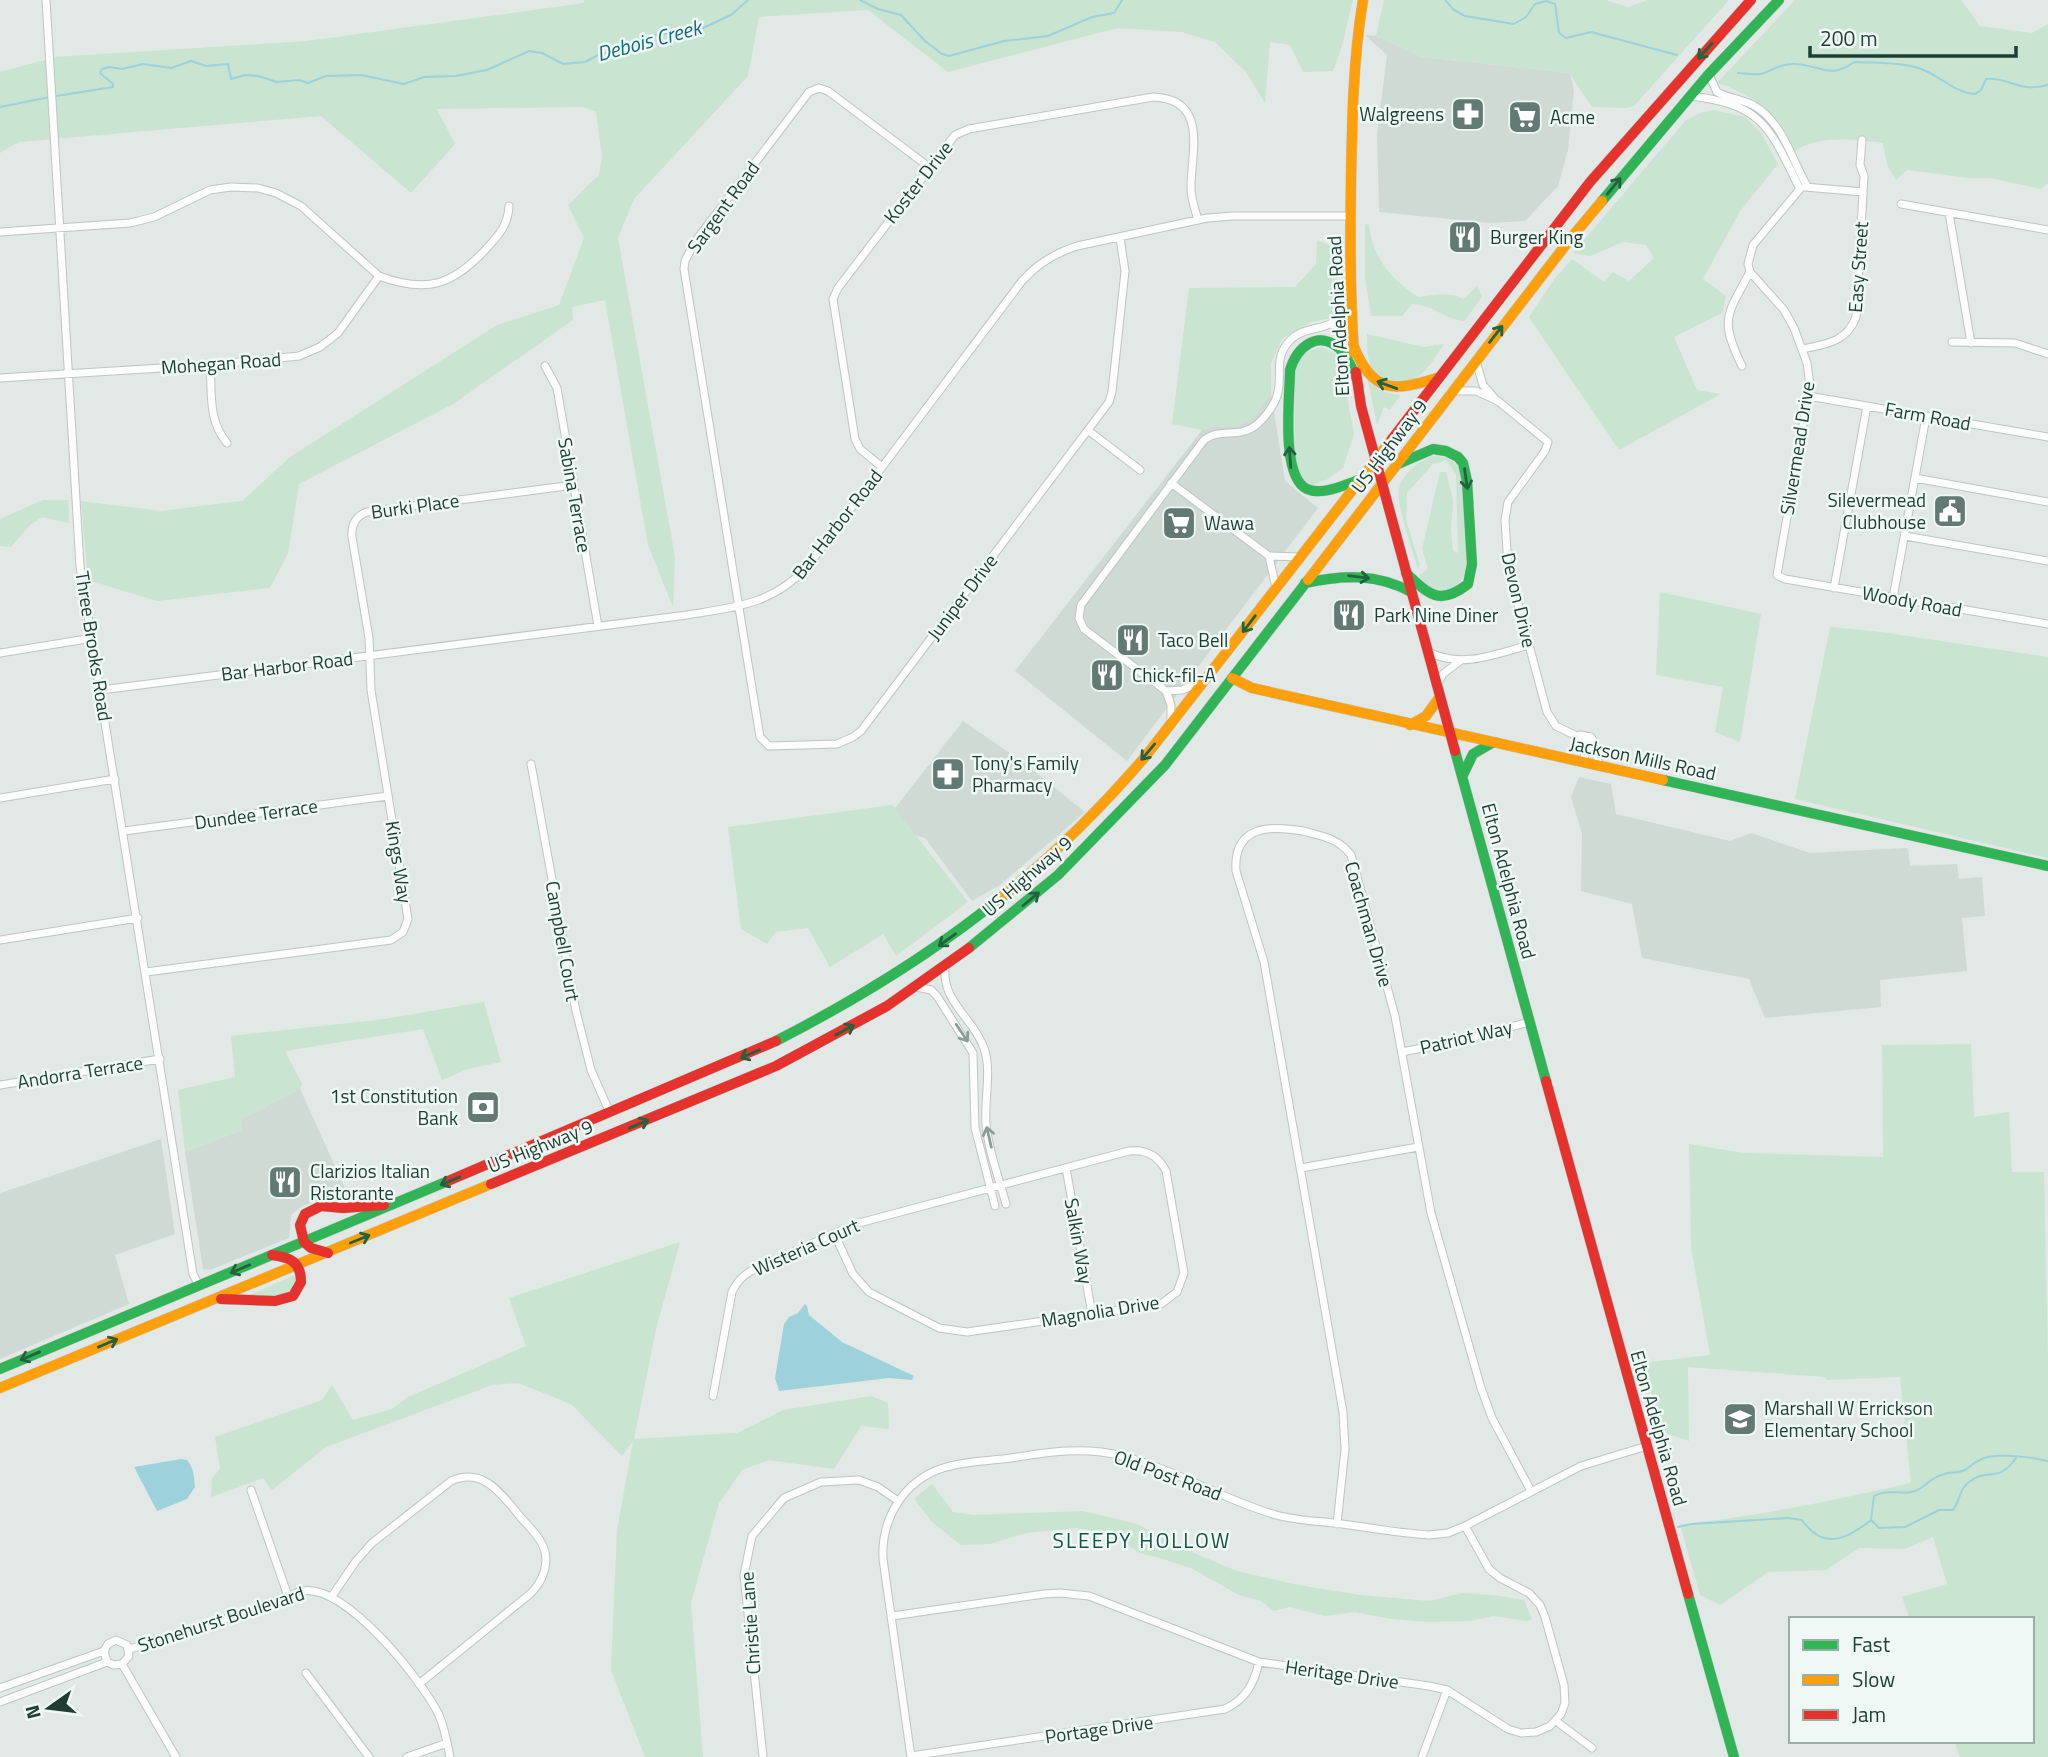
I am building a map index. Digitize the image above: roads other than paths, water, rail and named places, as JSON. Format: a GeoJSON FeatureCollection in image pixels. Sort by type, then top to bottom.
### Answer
{"type":"FeatureCollection","features":[{"type":"Feature","properties":{"kind":"main road","name":"Elton Adelphia Road"},"geometry":{"type":"LineString","coordinates":[[1363,0],[1353,91],[1351,216],[1352,305],[1361,407],[1426,651],[1734,1757]]}},
{"type":"Feature","properties":{"kind":"main road","name":"US Highway 9"},"geometry":{"type":"LineString","coordinates":[[0,1369],[723,1066],[804,1028],[880,985],[947,940],[1016,886],[1096,811],[1171,724],[1590,182],[1751,0]]}},
{"type":"Feature","properties":{"kind":"main road","name":"US Highway 9"},"geometry":{"type":"LineString","coordinates":[[0,1388],[735,1084],[823,1042],[916,986],[1034,897],[1168,761],[1571,238],[1708,75],[1779,0]]}},
{"type":"Feature","properties":{"kind":"main road"},"geometry":{"type":"LineString","coordinates":[[1357,379],[1349,361],[1332,342],[1321,340],[1301,346],[1293,356],[1290,370],[1289,459],[1298,484],[1307,489],[1329,490],[1359,480]]}},
{"type":"Feature","properties":{"kind":"main road"},"geometry":{"type":"LineString","coordinates":[[1354,342],[1360,364],[1368,375],[1385,387],[1405,388],[1437,378]]}},
{"type":"Feature","properties":{"kind":"main road"},"geometry":{"type":"LineString","coordinates":[[1395,466],[1427,451],[1446,451],[1463,463],[1467,481],[1472,564],[1468,584],[1454,595],[1436,596],[1424,590],[1406,573]]}},
{"type":"Feature","properties":{"kind":"main road"},"geometry":{"type":"LineString","coordinates":[[1305,583],[1348,575],[1386,580],[1411,592]]}},
{"type":"Feature","properties":{"kind":"main road","name":"Jackson Mills Road"},"geometry":{"type":"LineString","coordinates":[[1232,678],[1252,688],[1410,725],[2048,866]]}},
{"type":"Feature","properties":{"kind":"main road"},"geometry":{"type":"LineString","coordinates":[[1410,725],[1430,713],[1439,698]]}},
{"type":"Feature","properties":{"kind":"main road"},"geometry":{"type":"LineString","coordinates":[[1462,777],[1473,754],[1492,743]]}},
{"type":"Feature","properties":{"kind":"main road"},"geometry":{"type":"LineString","coordinates":[[328,1253],[311,1249],[303,1242],[300,1225],[305,1214],[314,1208],[393,1205]]}},
{"type":"Feature","properties":{"kind":"main road"},"geometry":{"type":"LineString","coordinates":[[214,1299],[287,1300],[300,1287],[302,1276],[297,1265],[289,1259],[272,1255]]}},
{"type":"Feature","properties":{"kind":"street","name":"Three Brooks Road"},"geometry":{"type":"LineString","coordinates":[[46,0],[80,566],[102,690],[193,1274],[198,1286]]}},
{"type":"Feature","properties":{"kind":"street"},"geometry":{"type":"LineString","coordinates":[[1708,75],[1715,91],[1747,102],[1763,112],[1776,125],[1781,142],[1804,187]]}},
{"type":"Feature","properties":{"kind":"street","name":"Sargent Road"},"geometry":{"type":"LineString","coordinates":[[739,606],[684,269],[688,254],[808,92],[815,89],[828,91],[929,167]]}},
{"type":"Feature","properties":{"kind":"street"},"geometry":{"type":"LineString","coordinates":[[1690,96],[1711,99],[1749,112],[1766,125],[1781,142]]}},
{"type":"Feature","properties":{"kind":"street","name":"Koster Drive"},"geometry":{"type":"LineString","coordinates":[[882,467],[860,449],[855,439],[834,299],[838,288],[949,141],[962,131],[1161,97],[1181,107],[1193,125],[1191,190],[1198,220]]}},
{"type":"Feature","properties":{"kind":"street","name":"Easy Street"},"geometry":{"type":"LineString","coordinates":[[1803,349],[1838,340],[1849,332],[1856,317],[1864,176],[1860,165],[1862,140]]}},
{"type":"Feature","properties":{"kind":"street"},"geometry":{"type":"LineString","coordinates":[[0,232],[141,221],[210,190],[231,187],[258,188],[276,193],[301,206],[379,276],[418,286],[438,284],[470,267],[502,232],[509,217],[509,206]]}},
{"type":"Feature","properties":{"kind":"street"},"geometry":{"type":"LineString","coordinates":[[1804,187],[1863,192]]}},
{"type":"Feature","properties":{"kind":"street"},"geometry":{"type":"LineString","coordinates":[[1742,366],[1728,334],[1727,322],[1750,272],[1748,257],[1753,245],[1804,187]]}},
{"type":"Feature","properties":{"kind":"street"},"geometry":{"type":"LineString","coordinates":[[1901,204],[2048,230]]}},
{"type":"Feature","properties":{"kind":"street"},"geometry":{"type":"LineString","coordinates":[[1949,213],[1971,343]]}},
{"type":"Feature","properties":{"kind":"street","name":"Bar Harbor Road"},"geometry":{"type":"LineString","coordinates":[[102,690],[598,626],[739,606],[769,597],[797,577],[1029,274],[1043,262],[1068,249],[1198,220],[1234,216],[1351,216]]}},
{"type":"Feature","properties":{"kind":"street","name":"Juniper Drive"},"geometry":{"type":"LineString","coordinates":[[739,606],[763,742],[773,747],[843,743],[862,731],[1109,402],[1125,271],[1120,238]]}},
{"type":"Feature","properties":{"kind":"street","name":"Silvermead Drive"},"geometry":{"type":"LineString","coordinates":[[1750,272],[1784,310],[1803,349],[1809,374],[1808,396],[1777,576]]}},
{"type":"Feature","properties":{"kind":"street","name":"Mohegan Road"},"geometry":{"type":"LineString","coordinates":[[0,378],[210,365],[299,356],[320,347],[346,324],[379,276]]}},
{"type":"Feature","properties":{"kind":"street"},"geometry":{"type":"LineString","coordinates":[[1171,724],[1171,705],[1166,691],[1086,632],[1079,615],[1083,602],[1206,437],[1245,431],[1260,421],[1277,395],[1278,362],[1285,346],[1301,332],[1331,324],[1352,305]]}},
{"type":"Feature","properties":{"kind":"street"},"geometry":{"type":"LineString","coordinates":[[1331,324],[1340,326],[1354,342]]}},
{"type":"Feature","properties":{"kind":"street"},"geometry":{"type":"LineString","coordinates":[[1952,342],[2015,343],[2048,354]]}},
{"type":"Feature","properties":{"kind":"street"},"geometry":{"type":"LineString","coordinates":[[1476,361],[1483,385],[1497,401]]}},
{"type":"Feature","properties":{"kind":"street"},"geometry":{"type":"LineString","coordinates":[[210,365],[214,421],[227,443]]}},
{"type":"Feature","properties":{"kind":"street","name":"Sabina Terrace"},"geometry":{"type":"LineString","coordinates":[[545,366],[557,388],[598,626]]}},
{"type":"Feature","properties":{"kind":"street"},"geometry":{"type":"LineString","coordinates":[[1452,391],[1476,391],[1497,401]]}},
{"type":"Feature","properties":{"kind":"street","name":"Farm Road"},"geometry":{"type":"LineString","coordinates":[[1808,396],[2048,438]]}},
{"type":"Feature","properties":{"kind":"street","name":"Devon Drive"},"geometry":{"type":"LineString","coordinates":[[1497,401],[1548,442],[1545,451],[1508,502],[1505,514],[1507,560],[1547,712],[1556,726],[1576,735],[1591,737],[1594,741],[1594,754],[1600,766]]}},
{"type":"Feature","properties":{"kind":"street"},"geometry":{"type":"LineString","coordinates":[[1834,588],[1867,406]]}},
{"type":"Feature","properties":{"kind":"street"},"geometry":{"type":"LineString","coordinates":[[1893,598],[1926,416]]}},
{"type":"Feature","properties":{"kind":"street"},"geometry":{"type":"LineString","coordinates":[[1088,430],[1140,470]]}},
{"type":"Feature","properties":{"kind":"street"},"geometry":{"type":"LineString","coordinates":[[1915,478],[2048,502]]}},
{"type":"Feature","properties":{"kind":"street"},"geometry":{"type":"LineString","coordinates":[[1171,483],[1269,556],[1300,557]]}},
{"type":"Feature","properties":{"kind":"street","name":"Burki Place"},"geometry":{"type":"LineString","coordinates":[[370,656],[351,531],[359,516],[367,512],[574,485]]}},
{"type":"Feature","properties":{"kind":"street"},"geometry":{"type":"LineString","coordinates":[[1905,536],[2048,561]]}},
{"type":"Feature","properties":{"kind":"street"},"geometry":{"type":"LineString","coordinates":[[1269,556],[1276,589]]}},
{"type":"Feature","properties":{"kind":"street","name":"Woody Road"},"geometry":{"type":"LineString","coordinates":[[1777,576],[2048,624]]}},
{"type":"Feature","properties":{"kind":"street"},"geometry":{"type":"LineString","coordinates":[[0,653],[93,638]]}},
{"type":"Feature","properties":{"kind":"street"},"geometry":{"type":"LineString","coordinates":[[1426,651],[1442,659],[1461,661],[1529,645]]}},
{"type":"Feature","properties":{"kind":"street","name":"Kings Way"},"geometry":{"type":"LineString","coordinates":[[146,972],[391,940],[400,936],[405,929],[408,919],[371,690],[370,656]]}},
{"type":"Feature","properties":{"kind":"street"},"geometry":{"type":"LineString","coordinates":[[1436,686],[1443,674],[1461,661]]}},
{"type":"Feature","properties":{"kind":"street"},"geometry":{"type":"LineString","coordinates":[[1166,691],[1182,690],[1205,681]]}},
{"type":"Feature","properties":{"kind":"street"},"geometry":{"type":"LineString","coordinates":[[1576,735],[1589,745],[1581,762]]}},
{"type":"Feature","properties":{"kind":"street","name":"Campbell Court"},"geometry":{"type":"LineString","coordinates":[[531,764],[576,1011],[591,1070],[610,1114]]}},
{"type":"Feature","properties":{"kind":"street"},"geometry":{"type":"LineString","coordinates":[[0,798],[115,779]]}},
{"type":"Feature","properties":{"kind":"street","name":"Dundee Terrace"},"geometry":{"type":"LineString","coordinates":[[124,831],[388,796]]}},
{"type":"Feature","properties":{"kind":"street","name":"Coachman Drive"},"geometry":{"type":"LineString","coordinates":[[1337,1524],[1345,1449],[1343,1412],[1264,962],[1236,871],[1239,850],[1253,833],[1275,827],[1323,836],[1340,843],[1350,855],[1390,994],[1431,1213],[1480,1388],[1492,1418],[1531,1491]]}},
{"type":"Feature","properties":{"kind":"street"},"geometry":{"type":"LineString","coordinates":[[0,940],[138,918]]}},
{"type":"Feature","properties":{"kind":"street"},"geometry":{"type":"LineString","coordinates":[[945,966],[946,990],[980,1039],[986,1055],[986,1127],[1006,1203]]}},
{"type":"Feature","properties":{"kind":"street"},"geometry":{"type":"LineString","coordinates":[[916,986],[931,990],[937,996],[973,1053],[975,1128],[995,1206]]}},
{"type":"Feature","properties":{"kind":"street","name":"Patriot Way"},"geometry":{"type":"LineString","coordinates":[[1402,1052],[1462,1041],[1529,1022]]}},
{"type":"Feature","properties":{"kind":"street","name":"Andorra Terrace"},"geometry":{"type":"LineString","coordinates":[[0,1086],[160,1059]]}},
{"type":"Feature","properties":{"kind":"street"},"geometry":{"type":"LineString","coordinates":[[1301,1168],[1418,1147]]}},
{"type":"Feature","properties":{"kind":"street","name":"Magnolia Drive"},"geometry":{"type":"LineString","coordinates":[[834,1233],[853,1274],[864,1288],[944,1330],[967,1332],[1161,1304],[1174,1296],[1183,1278],[1178,1241],[1166,1171],[1153,1155],[1134,1150],[990,1188]]}},
{"type":"Feature","properties":{"kind":"street","name":"Salkin Way"},"geometry":{"type":"LineString","coordinates":[[1066,1168],[1092,1314]]}},
{"type":"Feature","properties":{"kind":"street","name":"Wisteria Court"},"geometry":{"type":"LineString","coordinates":[[713,1396],[730,1298],[737,1282],[751,1271],[867,1220],[990,1188]]}},
{"type":"Feature","properties":{"kind":"street","name":"Old Post Road"},"geometry":{"type":"LineString","coordinates":[[911,1757],[883,1550],[888,1521],[898,1502],[918,1481],[943,1468],[1049,1452],[1093,1451],[1145,1462],[1275,1515],[1429,1535],[1448,1533],[1465,1526],[1581,1466],[1647,1446]]}},
{"type":"Feature","properties":{"kind":"street"},"geometry":{"type":"LineString","coordinates":[[332,1596],[362,1553],[451,1480],[465,1476],[477,1477],[497,1488],[542,1544],[545,1562],[542,1578],[530,1594],[419,1684]]}},
{"type":"Feature","properties":{"kind":"street","name":"Christie Lane"},"geometry":{"type":"LineString","coordinates":[[763,1757],[744,1575],[752,1536],[766,1516],[784,1498],[821,1482],[859,1480],[878,1487],[898,1502]]}},
{"type":"Feature","properties":{"kind":"street"},"geometry":{"type":"LineString","coordinates":[[251,1490],[288,1596]]}},
{"type":"Feature","properties":{"kind":"street"},"geometry":{"type":"LineString","coordinates":[[1465,1526],[1489,1569],[1529,1593],[1544,1612],[1565,1689],[1565,1703],[1556,1721],[1592,1748]]}},
{"type":"Feature","properties":{"kind":"street","name":"Stonehurst Boulevard"},"geometry":{"type":"LineString","coordinates":[[129,1649],[182,1635],[288,1596],[316,1590],[332,1596],[378,1635],[419,1684],[439,1715],[450,1757]]}},
{"type":"Feature","properties":{"kind":"street","name":"Heritage Drive"},"geometry":{"type":"LineString","coordinates":[[892,1616],[1044,1594],[1075,1593],[1106,1601],[1259,1662],[1447,1690],[1513,1731],[1535,1732],[1556,1721]]}},
{"type":"Feature","properties":{"kind":"street","name":"Stonehurst Boulevard"},"geometry":{"type":"LineString","coordinates":[[0,1688],[104,1651],[108,1644],[116,1640],[124,1642],[129,1649],[129,1657],[122,1664],[107,1662],[0,1702]]}},
{"type":"Feature","properties":{"kind":"street"},"geometry":{"type":"LineString","coordinates":[[104,1651],[107,1662]]}},
{"type":"Feature","properties":{"kind":"street","name":"Portage Drive"},"geometry":{"type":"LineString","coordinates":[[911,1757],[1225,1709],[1237,1703],[1248,1692],[1259,1662]]}},
{"type":"Feature","properties":{"kind":"street"},"geometry":{"type":"LineString","coordinates":[[122,1664],[176,1757]]}},
{"type":"Feature","properties":{"kind":"street"},"geometry":{"type":"LineString","coordinates":[[306,1672],[369,1757]]}},
{"type":"Feature","properties":{"kind":"street"},"geometry":{"type":"LineString","coordinates":[[1422,1757],[1447,1690]]}},
{"type":"Feature","properties":{"kind":"street"},"geometry":{"type":"LineString","coordinates":[[407,1757],[447,1742]]}},
{"type":"Feature","properties":{"kind":"water"},"geometry":{"type":"Polygon","coordinates":[[[805,1304],[809,1315],[842,1342],[914,1376],[912,1380],[889,1378],[779,1391],[775,1378],[784,1324],[805,1304]]]}},
{"type":"Feature","properties":{"kind":"water"},"geometry":{"type":"Polygon","coordinates":[[[187,1460],[191,1466],[195,1487],[187,1499],[157,1511],[134,1467],[187,1460]]]}},
{"type":"Feature","properties":{"kind":"waterway","name":"Debois Creek"},"geometry":{"type":"LineString","coordinates":[[56,96],[113,87],[100,73],[102,69],[122,69],[143,64],[171,68],[191,61],[206,66],[228,64],[231,79],[245,75],[277,82],[299,80],[308,83],[326,76],[361,75],[404,84],[424,77],[456,76],[487,70],[529,51],[542,53],[563,64],[585,62],[600,54],[620,50],[638,39],[703,28],[731,15],[748,0]]}},
{"type":"Feature","properties":{"kind":"waterway","name":"Debois Creek"},"geometry":{"type":"LineString","coordinates":[[860,0],[878,9],[901,15],[925,41],[949,56],[1004,41],[1048,36],[1092,17],[1114,13],[1122,0]]}},
{"type":"Feature","properties":{"kind":"waterway","name":"Debois Creek"},"geometry":{"type":"LineString","coordinates":[[1445,0],[1454,10],[1465,16],[1514,24],[1526,17],[1535,4],[1546,1],[1555,4],[1559,33],[1566,38],[1591,32],[1677,55]]}},
{"type":"Feature","properties":{"kind":"waterway","name":"Debois Creek"},"geometry":{"type":"LineString","coordinates":[[1738,73],[1760,74],[1787,64],[1801,64],[1830,71],[1845,68],[1854,62],[1885,63],[1908,65],[1923,70],[1967,93],[1975,94],[1981,90],[1986,79],[2029,87],[2048,85]]}},
{"type":"Feature","properties":{"kind":"waterway","name":"Debois Creek"},"geometry":{"type":"LineString","coordinates":[[0,107],[50,97]]}},
{"type":"Feature","properties":{"kind":"waterway"},"geometry":{"type":"LineString","coordinates":[[2016,1458],[2004,1471],[1969,1482],[1963,1488],[1953,1510],[1939,1510],[1905,1527],[1879,1528],[1871,1520],[1874,1496],[1880,1493],[1916,1491],[1936,1477],[1963,1471],[1979,1460],[1995,1456],[2048,1461]]}},
{"type":"Feature","properties":{"kind":"waterway"},"geometry":{"type":"LineString","coordinates":[[1678,1527],[1788,1518],[1802,1520],[1818,1535],[1835,1539],[1852,1533],[1870,1521]]}},
{"type":"Feature","properties":{"kind":"place","name":"Walgreens"},"geometry":{"type":"Point","coordinates":[1468,114]}},
{"type":"Feature","properties":{"kind":"place","name":"Acme"},"geometry":{"type":"Point","coordinates":[1525,117]}},
{"type":"Feature","properties":{"kind":"place","name":"Burger King"},"geometry":{"type":"Point","coordinates":[1465,237]}},
{"type":"Feature","properties":{"kind":"place","name":"Silevermead Clubhouse"},"geometry":{"type":"Point","coordinates":[1950,511]}},
{"type":"Feature","properties":{"kind":"place","name":"Wawa"},"geometry":{"type":"Point","coordinates":[1179,523]}},
{"type":"Feature","properties":{"kind":"place","name":"Park Nine Diner"},"geometry":{"type":"Point","coordinates":[1349,615]}},
{"type":"Feature","properties":{"kind":"place","name":"Taco Bell"},"geometry":{"type":"Point","coordinates":[1133,640]}},
{"type":"Feature","properties":{"kind":"place","name":"Chick-fil-A"},"geometry":{"type":"Point","coordinates":[1107,675]}},
{"type":"Feature","properties":{"kind":"place","name":"Tony's Family Pharmacy"},"geometry":{"type":"Point","coordinates":[948,774]}},
{"type":"Feature","properties":{"kind":"place","name":"1st Constitution Bank"},"geometry":{"type":"Point","coordinates":[483,1107]}},
{"type":"Feature","properties":{"kind":"place","name":"Clarizios Italian Ristorante"},"geometry":{"type":"Point","coordinates":[285,1182]}},
{"type":"Feature","properties":{"kind":"place","name":"Marshall W Errickson Elementary School"},"geometry":{"type":"Point","coordinates":[1740,1419]}},
{"type":"Feature","properties":{"kind":"district","name":"SLEEPY HOLLOW"},"geometry":{"type":"Point","coordinates":[1142,1541]}}]}
